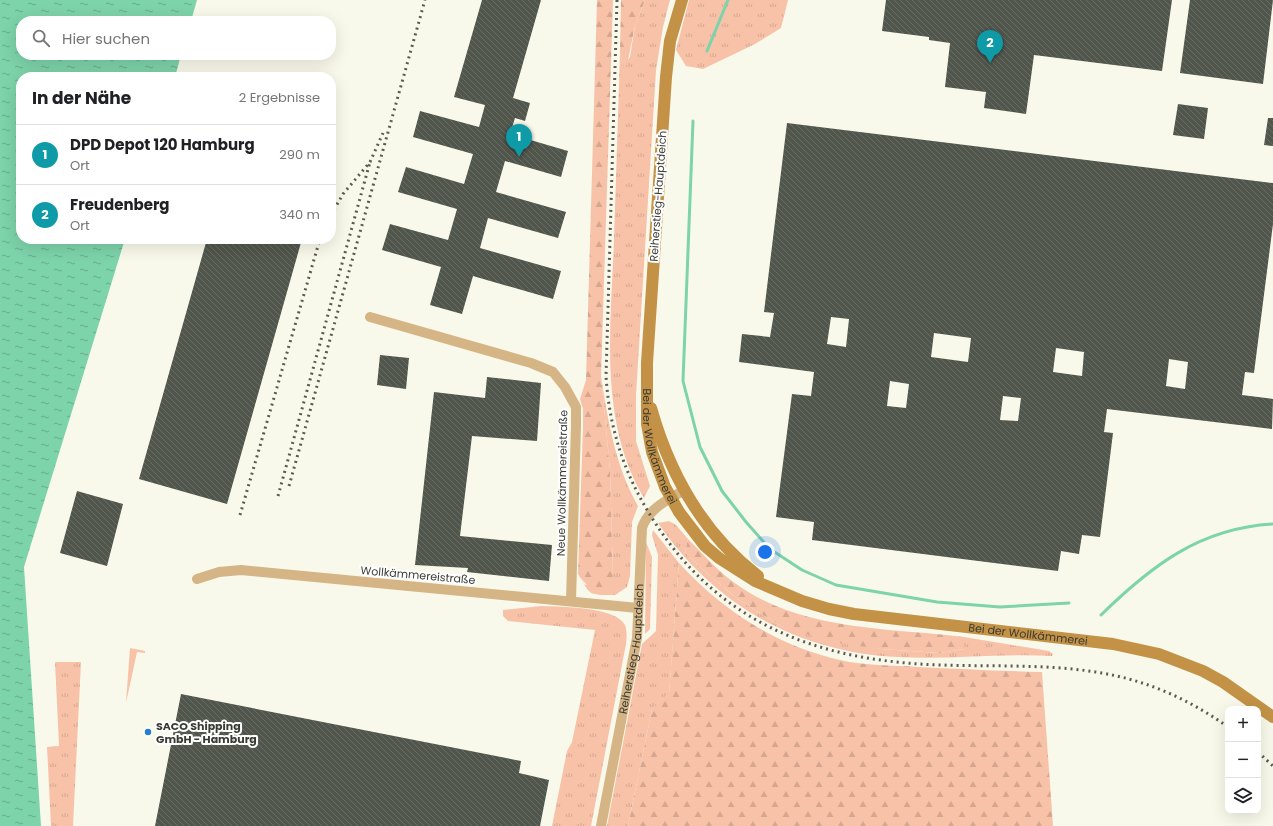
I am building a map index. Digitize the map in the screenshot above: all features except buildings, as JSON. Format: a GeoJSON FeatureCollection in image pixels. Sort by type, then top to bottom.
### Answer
{"type":"FeatureCollection","features":[{"type":"Feature","properties":{"kind":"main road","name":"Reiherstieg-Hauptdeich"},"geometry":{"type":"LineString","coordinates":[[648,395],[647,363],[666,77],[670,41],[682,0]]}},
{"type":"Feature","properties":{"kind":"main road","name":"Bei der Wollkämmerei"},"geometry":{"type":"LineString","coordinates":[[648,395],[660,438],[684,491],[696,512],[738,560],[770,586]]}},
{"type":"Feature","properties":{"kind":"main road","name":"Bei der Wollkämmerei"},"geometry":{"type":"LineString","coordinates":[[648,395],[647,424],[649,438],[658,470],[671,498],[694,533],[719,558],[749,578],[818,607],[854,614],[1136,648],[1178,660],[1203,671],[1245,696],[1273,717]]}},
{"type":"Feature","properties":{"kind":"street","name":"Neue Wollkämmereistraße"},"geometry":{"type":"LineString","coordinates":[[370,317],[531,363],[553,372],[565,387],[576,407],[571,601]]}},
{"type":"Feature","properties":{"kind":"street","name":"Reiherstieg-Hauptdeich"},"geometry":{"type":"LineString","coordinates":[[601,826],[637,638],[642,528],[646,517],[671,498],[684,491]]}},
{"type":"Feature","properties":{"kind":"street","name":"Wollkämmereistraße"},"geometry":{"type":"LineString","coordinates":[[196,579],[219,572],[241,570],[638,608]]}},
{"type":"Feature","properties":{"kind":"green space"},"geometry":{"type":"Polygon","coordinates":[[[597,0],[613,0],[601,376],[610,470],[613,577],[608,588],[603,589],[590,587],[578,574],[583,427],[583,409],[580,399],[586,380],[597,0]]]}},
{"type":"Feature","properties":{"kind":"green space"},"geometry":{"type":"Polygon","coordinates":[[[621,0],[645,0],[635,26],[627,65],[623,66],[620,52],[621,0]]]}},
{"type":"Feature","properties":{"kind":"green space"},"geometry":{"type":"Polygon","coordinates":[[[645,0],[670,0],[663,27],[656,70],[636,395],[636,441],[650,486],[644,498],[629,468],[619,437],[614,405],[610,339],[620,52],[623,66],[630,57],[635,26],[645,0]]]}},
{"type":"Feature","properties":{"kind":"green space"},"geometry":{"type":"Polygon","coordinates":[[[689,0],[788,0],[781,28],[755,44],[703,69],[686,66],[676,50],[689,0]]]}},
{"type":"Feature","properties":{"kind":"green space"},"geometry":{"type":"Polygon","coordinates":[[[601,376],[606,410],[618,459],[638,506],[632,522],[630,576],[627,587],[615,595],[600,595],[591,593],[587,589],[578,574],[585,585],[613,577],[610,470],[601,376]]]}},
{"type":"Feature","properties":{"kind":"green space"},"geometry":{"type":"Polygon","coordinates":[[[669,521],[676,525],[688,539],[685,552],[702,569],[739,600],[781,626],[881,649],[940,653],[964,649],[964,637],[1049,651],[1053,654],[1052,656],[1014,655],[917,658],[862,653],[827,646],[793,634],[762,619],[732,600],[705,578],[680,552],[658,523],[669,521]]]}},
{"type":"Feature","properties":{"kind":"green space"},"geometry":{"type":"Polygon","coordinates":[[[653,530],[679,563],[669,694],[652,709],[628,826],[607,826],[642,644],[656,631],[658,555],[652,535],[653,530]]]}},
{"type":"Feature","properties":{"kind":"green space"},"geometry":{"type":"Polygon","coordinates":[[[688,539],[734,583],[767,602],[794,613],[849,625],[964,637],[964,649],[940,653],[881,649],[832,642],[781,626],[739,600],[702,569],[685,552],[688,539]]]}},
{"type":"Feature","properties":{"kind":"green space"},"geometry":{"type":"Polygon","coordinates":[[[646,542],[652,557],[650,629],[645,634],[646,542]]]}},
{"type":"Feature","properties":{"kind":"green space"},"geometry":{"type":"Polygon","coordinates":[[[679,563],[713,596],[732,611],[773,636],[794,646],[817,654],[849,662],[869,664],[1042,672],[1053,826],[628,826],[652,709],[669,693],[679,563]]]}},
{"type":"Feature","properties":{"kind":"green space"},"geometry":{"type":"Polygon","coordinates":[[[541,606],[573,607],[599,611],[610,614],[619,619],[626,627],[626,644],[591,826],[552,826],[567,751],[572,742],[595,630],[508,621],[503,616],[503,610],[541,606]]]}},
{"type":"Feature","properties":{"kind":"green space"},"geometry":{"type":"Polygon","coordinates":[[[130,648],[145,651],[145,653],[137,652],[126,703],[130,648]]]}},
{"type":"Feature","properties":{"kind":"green space"},"geometry":{"type":"Polygon","coordinates":[[[55,662],[81,662],[73,826],[51,826],[47,747],[59,746],[55,662]]]}},
{"type":"Feature","properties":{"kind":"water"},"geometry":{"type":"Polygon","coordinates":[[[0,0],[197,0],[192,16],[16,16],[16,60],[180,60],[176,72],[16,72],[16,244],[123,244],[24,567],[41,826],[0,826],[0,0]]]}},
{"type":"Feature","properties":{"kind":"waterway"},"geometry":{"type":"LineString","coordinates":[[707,51],[728,0]]}},
{"type":"Feature","properties":{"kind":"waterway"},"geometry":{"type":"LineString","coordinates":[[693,121],[683,381],[700,447],[722,491],[746,522],[770,549],[802,570],[836,585],[937,602],[1000,607],[1069,603]]}},
{"type":"Feature","properties":{"kind":"waterway"},"geometry":{"type":"LineString","coordinates":[[1101,615],[1139,581],[1178,553],[1222,533],[1247,527],[1273,524]]}},
{"type":"Feature","properties":{"kind":"railway"},"geometry":{"type":"LineString","coordinates":[[289,486],[425,0]]}},
{"type":"Feature","properties":{"kind":"railway"},"geometry":{"type":"LineString","coordinates":[[617,0],[606,376],[608,399],[612,422],[625,464],[644,505],[670,544],[697,575],[726,600],[757,621],[791,637],[826,649],[902,663],[1055,668],[1121,677],[1149,685],[1177,697],[1190,703],[1225,725]]}},
{"type":"Feature","properties":{"kind":"railway"},"geometry":{"type":"LineString","coordinates":[[336,206],[343,194],[370,162],[383,133]]}},
{"type":"Feature","properties":{"kind":"railway"},"geometry":{"type":"LineString","coordinates":[[278,496],[370,162]]}},
{"type":"Feature","properties":{"kind":"railway"},"geometry":{"type":"LineString","coordinates":[[240,515],[319,244]]}},
{"type":"Feature","properties":{"kind":"railway"},"geometry":{"type":"LineString","coordinates":[[1261,755],[1273,766]]}},
{"type":"Feature","properties":{"kind":"place","name":"Freudenberg"},"geometry":{"type":"Point","coordinates":[990,63]}},
{"type":"Feature","properties":{"kind":"place","name":"DPD Depot 120 Hamburg"},"geometry":{"type":"Point","coordinates":[519,157]}},
{"type":"Feature","properties":{"kind":"place","name":"SACO Shipping GmbH - Hamburg"},"geometry":{"type":"Point","coordinates":[148,732]}}]}
